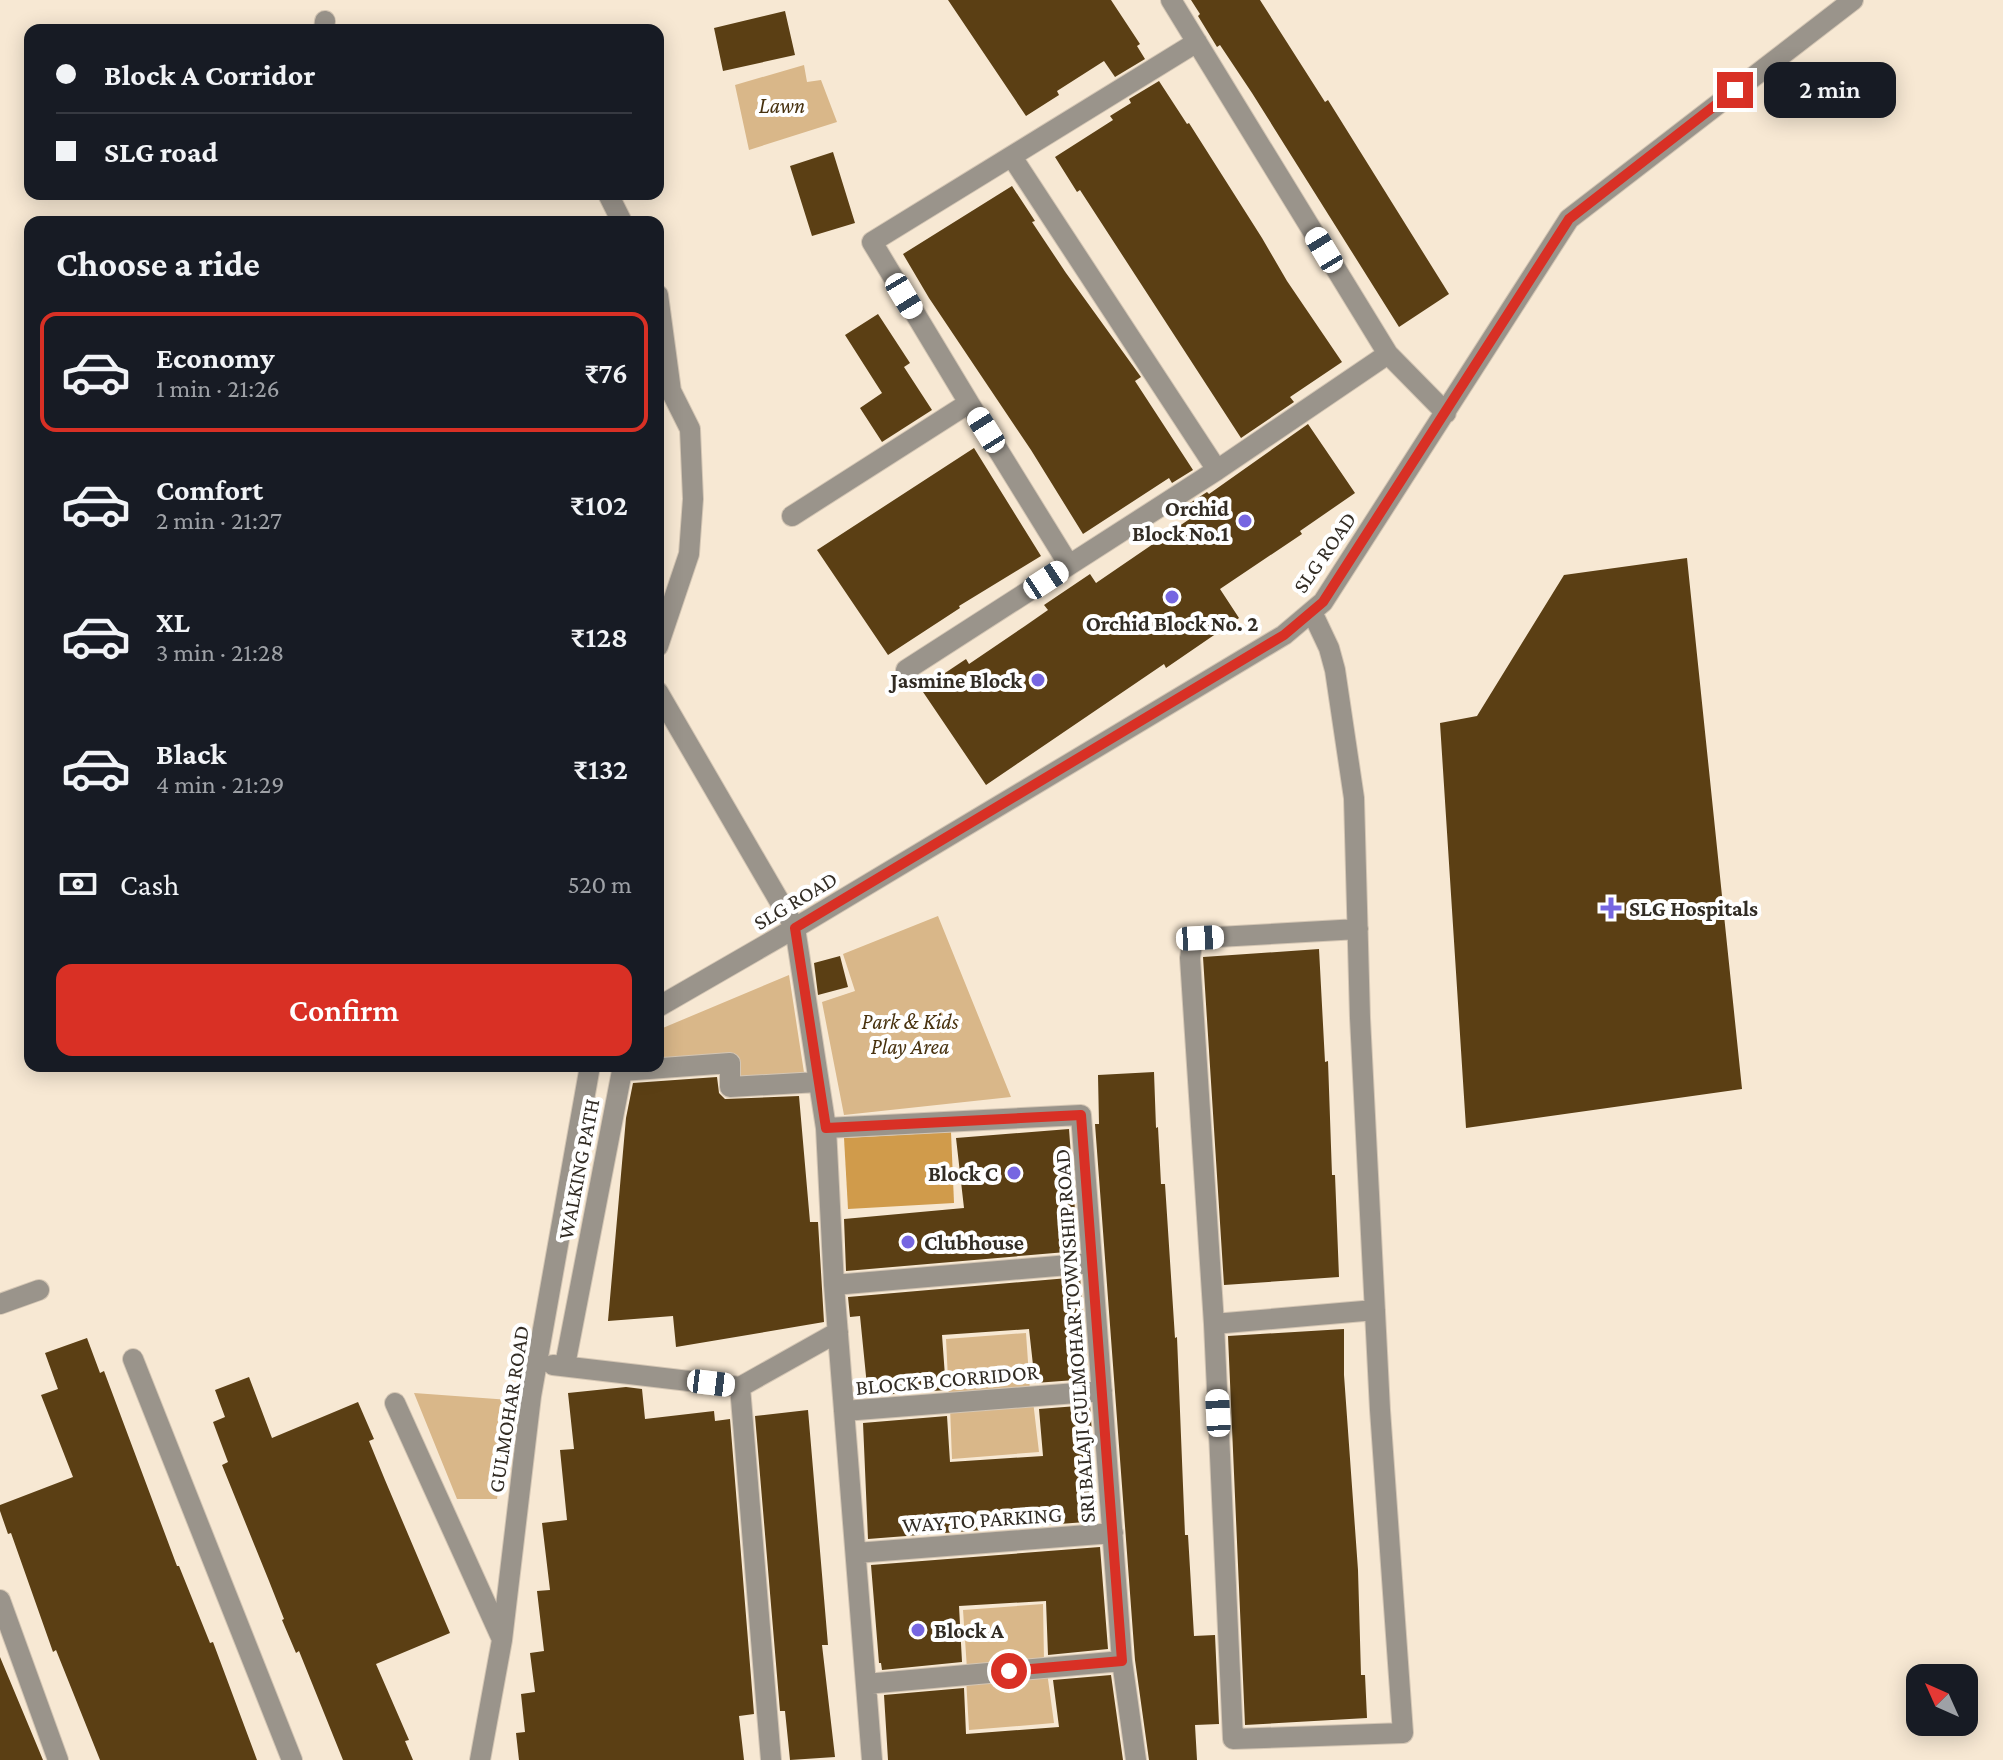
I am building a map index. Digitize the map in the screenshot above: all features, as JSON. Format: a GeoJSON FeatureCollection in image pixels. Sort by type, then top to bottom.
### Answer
{"type":"FeatureCollection","features":[{"type":"Feature","properties":{"kind":"street"},"geometry":{"type":"LineString","coordinates":[[1171,0],[1388,354],[1446,413]]}},
{"type":"Feature","properties":{"kind":"street","name":"SLG ROAD"},"geometry":{"type":"LineString","coordinates":[[664,1004],[1284,635],[1312,612],[1323,602],[1569,219],[1853,0]]}},
{"type":"Feature","properties":{"kind":"street"},"geometry":{"type":"LineString","coordinates":[[1069,565],[872,242],[1197,42]]}},
{"type":"Feature","properties":{"kind":"street"},"geometry":{"type":"LineString","coordinates":[[1012,157],[1217,470]]}},
{"type":"Feature","properties":{"kind":"street"},"geometry":{"type":"LineString","coordinates":[[664,339],[671,391],[690,429],[693,499],[689,554],[664,628]]}},
{"type":"Feature","properties":{"kind":"street"},"geometry":{"type":"LineString","coordinates":[[906,670],[1217,470],[1388,354]]}},
{"type":"Feature","properties":{"kind":"street"},"geometry":{"type":"LineString","coordinates":[[792,516],[969,403]]}},
{"type":"Feature","properties":{"kind":"street"},"geometry":{"type":"LineString","coordinates":[[1312,612],[1329,648],[1335,670],[1354,798],[1375,1310],[1403,1733],[1233,1739],[1214,1324],[1190,958],[1192,945],[1200,938],[1358,929]]}},
{"type":"Feature","properties":{"kind":"street"},"geometry":{"type":"LineString","coordinates":[[664,702],[795,928],[826,1128],[834,1285],[872,1760]]}},
{"type":"Feature","properties":{"kind":"street","name":"WALKING PATH"},"geometry":{"type":"LineString","coordinates":[[664,1068],[730,1063],[730,1087],[736,1088],[818,1082]]}},
{"type":"Feature","properties":{"kind":"street","name":"GULMOHAR ROAD"},"geometry":{"type":"LineString","coordinates":[[480,1760],[502,1640],[529,1412],[589,1072]]}},
{"type":"Feature","properties":{"kind":"street","name":"WALKING PATH"},"geometry":{"type":"LineString","coordinates":[[565,1365],[622,1072]]}},
{"type":"Feature","properties":{"kind":"street","name":"SRI BALAJI GULMOHAR TOWNSHIP ROAD"},"geometry":{"type":"LineString","coordinates":[[826,1128],[1081,1115],[1122,1661],[1136,1760]]}},
{"type":"Feature","properties":{"kind":"street"},"geometry":{"type":"LineString","coordinates":[[834,1285],[1092,1263]]}},
{"type":"Feature","properties":{"kind":"street"},"geometry":{"type":"LineString","coordinates":[[0,1304],[39,1290]]}},
{"type":"Feature","properties":{"kind":"street"},"geometry":{"type":"LineString","coordinates":[[1214,1324],[1375,1310]]}},
{"type":"Feature","properties":{"kind":"street"},"geometry":{"type":"LineString","coordinates":[[538,1366],[565,1365],[740,1387],[838,1332]]}},
{"type":"Feature","properties":{"kind":"street"},"geometry":{"type":"LineString","coordinates":[[133,1359],[292,1760]]}},
{"type":"Feature","properties":{"kind":"street"},"geometry":{"type":"LineString","coordinates":[[740,1387],[771,1760]]}},
{"type":"Feature","properties":{"kind":"street","name":"BLOCK B CORRIDOR"},"geometry":{"type":"LineString","coordinates":[[844,1411],[1102,1391]]}},
{"type":"Feature","properties":{"kind":"street"},"geometry":{"type":"LineString","coordinates":[[395,1403],[502,1640]]}},
{"type":"Feature","properties":{"kind":"street","name":"WAY TO PARKING"},"geometry":{"type":"LineString","coordinates":[[856,1553],[1113,1533]]}},
{"type":"Feature","properties":{"kind":"street"},"geometry":{"type":"LineString","coordinates":[[0,1600],[58,1760]]}},
{"type":"Feature","properties":{"kind":"street"},"geometry":{"type":"LineString","coordinates":[[866,1684],[1122,1661]]}},
{"type":"Feature","properties":{"kind":"green space","name":"Lawn"},"geometry":{"type":"Polygon","coordinates":[[[804,65],[807,82],[821,80],[837,122],[749,150],[735,85],[804,65]]]}},
{"type":"Feature","properties":{"kind":"green space","name":"Park & Kids Play Area"},"geometry":{"type":"Polygon","coordinates":[[[938,916],[1011,1097],[844,1115],[822,1002],[855,991],[843,954],[938,916]]]}},
{"type":"Feature","properties":{"kind":"green space"},"geometry":{"type":"Polygon","coordinates":[[[789,975],[805,1079],[737,1081],[737,1060],[664,1065],[664,1027],[789,975]]]}},
{"type":"Feature","properties":{"kind":"green space"},"geometry":{"type":"Polygon","coordinates":[[[1026,1333],[1030,1391],[949,1399],[946,1339],[1026,1333]]]}},
{"type":"Feature","properties":{"kind":"green space"},"geometry":{"type":"Polygon","coordinates":[[[414,1393],[510,1400],[497,1499],[457,1499],[414,1393]]]}},
{"type":"Feature","properties":{"kind":"green space"},"geometry":{"type":"Polygon","coordinates":[[[1033,1401],[1039,1452],[952,1459],[950,1407],[1033,1401]]]}},
{"type":"Feature","properties":{"kind":"green space"},"geometry":{"type":"Polygon","coordinates":[[[1043,1604],[1044,1661],[967,1669],[963,1610],[1043,1604]]]}},
{"type":"Feature","properties":{"kind":"green space"},"geometry":{"type":"Polygon","coordinates":[[[1047,1672],[1054,1723],[969,1730],[966,1678],[1047,1672]]]}},
{"type":"Feature","properties":{"kind":"shaded area"},"geometry":{"type":"Polygon","coordinates":[[[951,1132],[954,1203],[848,1209],[844,1138],[951,1132]]]}},
{"type":"Feature","properties":{"kind":"building"},"geometry":{"type":"Polygon","coordinates":[[[948,0],[1111,0],[1140,44],[1137,46],[1145,59],[1115,77],[1104,61],[1057,91],[1059,95],[1026,116],[948,0]]]}},
{"type":"Feature","properties":{"kind":"building"},"geometry":{"type":"Polygon","coordinates":[[[1191,0],[1260,0],[1325,102],[1328,100],[1449,294],[1399,327],[1252,93],[1220,45],[1217,47],[1191,0]]]}},
{"type":"Feature","properties":{"kind":"building"},"geometry":{"type":"Polygon","coordinates":[[[785,11],[795,55],[723,71],[714,28],[785,11]]]}},
{"type":"Feature","properties":{"kind":"building"},"geometry":{"type":"Polygon","coordinates":[[[1159,81],[1342,362],[1290,397],[1294,402],[1241,438],[1080,190],[1077,192],[1055,157],[1113,120],[1110,116],[1131,103],[1129,99],[1159,81]]]}},
{"type":"Feature","properties":{"kind":"building"},"geometry":{"type":"Polygon","coordinates":[[[833,152],[855,223],[812,236],[790,166],[833,152]]]}},
{"type":"Feature","properties":{"kind":"building"},"geometry":{"type":"Polygon","coordinates":[[[1012,186],[1066,273],[1141,377],[1135,381],[1193,470],[1172,483],[1169,478],[1083,534],[903,254],[1012,186]]]}},
{"type":"Feature","properties":{"kind":"building"},"geometry":{"type":"Polygon","coordinates":[[[878,314],[910,363],[904,367],[932,410],[882,442],[860,408],[882,393],[845,335],[878,314]]]}},
{"type":"Feature","properties":{"kind":"building"},"geometry":{"type":"Polygon","coordinates":[[[1308,424],[1355,493],[1300,531],[1302,534],[1220,589],[1239,618],[1166,668],[1164,664],[986,785],[921,689],[966,659],[969,664],[1025,626],[1048,610],[1044,605],[1090,574],[1096,583],[1194,516],[1187,505],[1207,492],[1209,494],[1308,424]]]}},
{"type":"Feature","properties":{"kind":"building"},"geometry":{"type":"Polygon","coordinates":[[[974,448],[1041,556],[959,606],[888,655],[817,550],[974,448]]]}},
{"type":"Feature","properties":{"kind":"building"},"geometry":{"type":"Polygon","coordinates":[[[1687,558],[1742,1089],[1466,1128],[1440,723],[1477,716],[1564,575],[1687,558]]]}},
{"type":"Feature","properties":{"kind":"building"},"geometry":{"type":"Polygon","coordinates":[[[1319,949],[1339,1277],[1224,1285],[1203,957],[1319,949]]]}},
{"type":"Feature","properties":{"kind":"building"},"geometry":{"type":"Polygon","coordinates":[[[840,956],[848,987],[818,995],[814,963],[840,956]]]}},
{"type":"Feature","properties":{"kind":"building"},"geometry":{"type":"Polygon","coordinates":[[[1154,1072],[1156,1128],[1161,1184],[1165,1184],[1177,1337],[1185,1535],[1188,1535],[1194,1636],[1215,1635],[1219,1724],[1195,1725],[1197,1760],[1149,1760],[1135,1660],[1095,1124],[1099,1124],[1098,1075],[1154,1072]]]}},
{"type":"Feature","properties":{"kind":"building"},"geometry":{"type":"Polygon","coordinates":[[[717,1077],[719,1093],[725,1099],[799,1096],[810,1222],[818,1222],[824,1322],[676,1347],[673,1316],[608,1321],[626,1118],[633,1083],[717,1077]]]}},
{"type":"Feature","properties":{"kind":"building","name":"Block C"},"geometry":{"type":"Polygon","coordinates":[[[1069,1129],[1078,1251],[846,1271],[844,1219],[964,1208],[956,1138],[1069,1129]]]}},
{"type":"Feature","properties":{"kind":"building"},"geometry":{"type":"Polygon","coordinates":[[[1080,1277],[1088,1379],[1035,1383],[1029,1329],[942,1335],[946,1390],[868,1396],[860,1316],[850,1317],[848,1297],[1080,1277]]]}},
{"type":"Feature","properties":{"kind":"building"},"geometry":{"type":"Polygon","coordinates":[[[1344,1329],[1361,1675],[1365,1675],[1367,1718],[1245,1725],[1228,1336],[1344,1329]]]}},
{"type":"Feature","properties":{"kind":"building"},"geometry":{"type":"Polygon","coordinates":[[[87,1338],[100,1373],[104,1371],[177,1566],[210,1643],[213,1642],[257,1760],[100,1760],[56,1650],[53,1652],[0,1505],[73,1477],[41,1395],[58,1389],[45,1353],[87,1338]]]}},
{"type":"Feature","properties":{"kind":"building"},"geometry":{"type":"Polygon","coordinates":[[[249,1377],[272,1438],[358,1402],[374,1439],[369,1441],[450,1633],[376,1664],[409,1740],[405,1741],[413,1760],[343,1760],[299,1651],[296,1653],[222,1465],[228,1462],[213,1422],[225,1417],[215,1390],[249,1377]]]}},
{"type":"Feature","properties":{"kind":"building"},"geometry":{"type":"Polygon","coordinates":[[[626,1387],[642,1389],[645,1419],[714,1411],[715,1421],[730,1419],[754,1714],[739,1716],[744,1760],[519,1760],[516,1733],[525,1732],[521,1694],[535,1692],[530,1653],[544,1651],[537,1591],[550,1590],[542,1523],[567,1520],[560,1450],[574,1449],[568,1393],[626,1387]]]}},
{"type":"Feature","properties":{"kind":"building"},"geometry":{"type":"Polygon","coordinates":[[[1090,1405],[1098,1521],[868,1539],[863,1423],[947,1416],[950,1462],[1043,1456],[1039,1409],[1090,1405]]]}},
{"type":"Feature","properties":{"kind":"building"},"geometry":{"type":"Polygon","coordinates":[[[808,1410],[828,1645],[822,1645],[835,1757],[790,1760],[785,1711],[780,1711],[755,1416],[808,1410]]]}},
{"type":"Feature","properties":{"kind":"building"},"geometry":{"type":"Polygon","coordinates":[[[1100,1547],[1108,1649],[1048,1655],[1046,1601],[959,1606],[962,1662],[882,1670],[871,1565],[1100,1547]]]}},
{"type":"Feature","properties":{"kind":"building"},"geometry":{"type":"Polygon","coordinates":[[[0,1657],[43,1760],[0,1760],[0,1657]]]}},
{"type":"Feature","properties":{"kind":"building"},"geometry":{"type":"Polygon","coordinates":[[[1111,1675],[1123,1760],[888,1760],[884,1695],[964,1688],[966,1734],[1059,1727],[1053,1680],[1111,1675]]]}},
{"type":"Feature","properties":{"kind":"place","name":"Orchid Block No.1"},"geometry":{"type":"Point","coordinates":[1245,521]}},
{"type":"Feature","properties":{"kind":"place","name":"Orchid Block No. 2"},"geometry":{"type":"Point","coordinates":[1172,597]}},
{"type":"Feature","properties":{"kind":"place","name":"Jasmine Block"},"geometry":{"type":"Point","coordinates":[1038,680]}},
{"type":"Feature","properties":{"kind":"place","name":"SLG Hospitals"},"geometry":{"type":"Point","coordinates":[1611,908]}},
{"type":"Feature","properties":{"kind":"place","name":"Block C"},"geometry":{"type":"Point","coordinates":[1014,1173]}},
{"type":"Feature","properties":{"kind":"place","name":"Clubhouse"},"geometry":{"type":"Point","coordinates":[908,1242]}},
{"type":"Feature","properties":{"kind":"place","name":"Block A"},"geometry":{"type":"Point","coordinates":[918,1630]}},
{"type":"Feature","properties":{"kind":"route"},"geometry":{"type":"LineString","coordinates":[[1009,1671],[1122,1661],[1081,1115],[826,1128],[795,928],[1284,635],[1323,602],[1569,219],[1735,90]]}}]}
